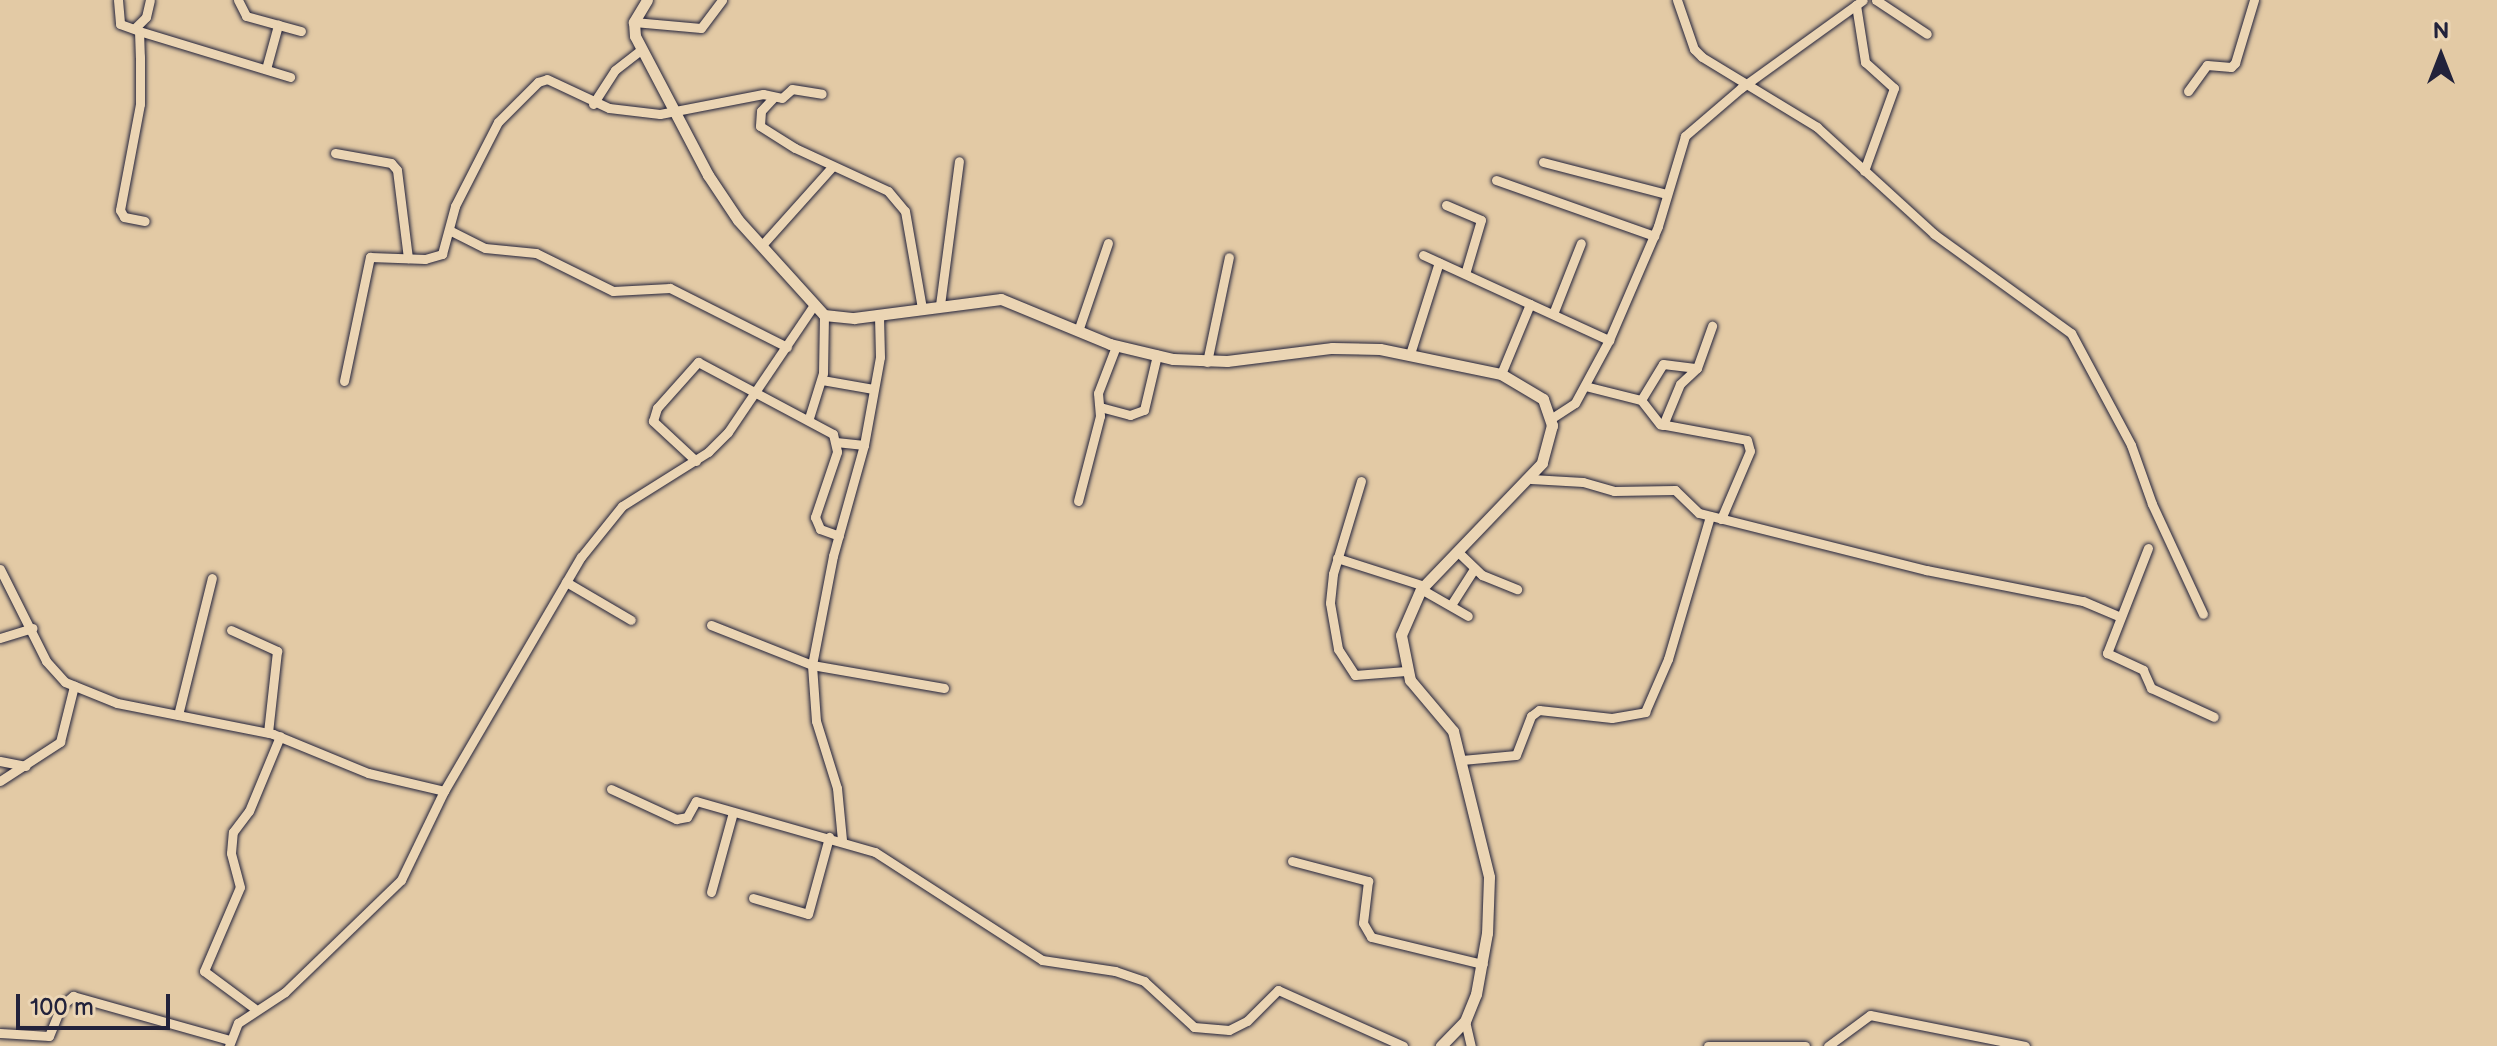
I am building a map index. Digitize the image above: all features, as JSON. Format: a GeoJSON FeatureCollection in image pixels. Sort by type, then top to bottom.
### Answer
{"type":"FeatureCollection","features":[{"type":"Feature","properties":{"kind":"street"},"geometry":{"type":"LineString","coordinates":[[118,0],[120,24],[290,77]]}},
{"type":"Feature","properties":{"kind":"street"},"geometry":{"type":"LineString","coordinates":[[145,221],[124,217],[120,210],[140,104],[137,29],[146,17],[150,0]]}},
{"type":"Feature","properties":{"kind":"street"},"geometry":{"type":"LineString","coordinates":[[238,0],[246,16],[301,31]]}},
{"type":"Feature","properties":{"kind":"street"},"geometry":{"type":"LineString","coordinates":[[647,0],[634,22],[641,50],[674,114],[732,212],[824,315],[879,316],[940,305],[1014,301],[1116,346],[1157,355],[1207,362],[1332,348],[1410,354],[1501,374],[1543,399],[1552,418],[1549,447],[1531,479],[1422,587],[1401,635],[1406,671],[1453,731],[1489,877],[1483,964],[1465,1021],[1441,1046]]}},
{"type":"Feature","properties":{"kind":"street"},"geometry":{"type":"LineString","coordinates":[[634,22],[701,28],[722,0]]}},
{"type":"Feature","properties":{"kind":"street"},"geometry":{"type":"LineString","coordinates":[[1677,0],[1694,49],[1744,85],[1817,127],[1934,234],[2071,333],[2131,445],[2152,504],[2203,614]]}},
{"type":"Feature","properties":{"kind":"street"},"geometry":{"type":"LineString","coordinates":[[1876,0],[1927,34]]}},
{"type":"Feature","properties":{"kind":"street"},"geometry":{"type":"LineString","coordinates":[[2188,91],[2207,65],[2231,67],[2235,63],[2254,0]]}},
{"type":"Feature","properties":{"kind":"street"},"geometry":{"type":"LineString","coordinates":[[1552,418],[1575,403],[1609,340],[1654,236],[1685,136],[1744,85],[1859,3],[1865,62],[1894,88],[1864,171]]}},
{"type":"Feature","properties":{"kind":"street"},"geometry":{"type":"LineString","coordinates":[[266,69],[278,25]]}},
{"type":"Feature","properties":{"kind":"street"},"geometry":{"type":"LineString","coordinates":[[593,104],[615,70],[641,50]]}},
{"type":"Feature","properties":{"kind":"street"},"geometry":{"type":"LineString","coordinates":[[344,381],[370,257],[408,258],[442,254],[455,206],[498,122],[538,82],[547,79],[593,104],[674,114],[720,99],[782,98],[797,88],[822,94]]}},
{"type":"Feature","properties":{"kind":"street"},"geometry":{"type":"LineString","coordinates":[[774,97],[758,117],[760,126],[832,167],[888,191],[905,211],[913,234],[913,280],[922,308]]}},
{"type":"Feature","properties":{"kind":"street"},"geometry":{"type":"LineString","coordinates":[[335,153],[391,163],[397,170],[408,258]]}},
{"type":"Feature","properties":{"kind":"street"},"geometry":{"type":"LineString","coordinates":[[940,305],[941,261],[959,161]]}},
{"type":"Feature","properties":{"kind":"street"},"geometry":{"type":"LineString","coordinates":[[1543,162],[1667,194]]}},
{"type":"Feature","properties":{"kind":"street"},"geometry":{"type":"LineString","coordinates":[[762,245],[832,167]]}},
{"type":"Feature","properties":{"kind":"street"},"geometry":{"type":"LineString","coordinates":[[1496,180],[1654,236]]}},
{"type":"Feature","properties":{"kind":"street"},"geometry":{"type":"LineString","coordinates":[[1446,205],[1481,220],[1465,274]]}},
{"type":"Feature","properties":{"kind":"street"},"geometry":{"type":"LineString","coordinates":[[449,230],[485,248],[536,253],[613,291],[670,288],[787,347]]}},
{"type":"Feature","properties":{"kind":"street"},"geometry":{"type":"LineString","coordinates":[[1078,331],[1108,243]]}},
{"type":"Feature","properties":{"kind":"street"},"geometry":{"type":"LineString","coordinates":[[1553,314],[1581,243]]}},
{"type":"Feature","properties":{"kind":"street"},"geometry":{"type":"LineString","coordinates":[[1423,255],[1609,340]]}},
{"type":"Feature","properties":{"kind":"street"},"geometry":{"type":"LineString","coordinates":[[1207,362],[1229,257]]}},
{"type":"Feature","properties":{"kind":"street"},"geometry":{"type":"LineString","coordinates":[[1410,354],[1439,262]]}},
{"type":"Feature","properties":{"kind":"street"},"geometry":{"type":"LineString","coordinates":[[1501,374],[1530,304]]}},
{"type":"Feature","properties":{"kind":"street"},"geometry":{"type":"LineString","coordinates":[[0,1033],[49,1036],[61,1006],[73,996],[229,1043],[254,1008],[285,992],[401,880],[444,791],[566,582],[622,506],[696,461],[728,432],[814,305]]}},
{"type":"Feature","properties":{"kind":"street"},"geometry":{"type":"LineString","coordinates":[[809,418],[822,380],[824,315]]}},
{"type":"Feature","properties":{"kind":"street"},"geometry":{"type":"LineString","coordinates":[[842,840],[837,788],[816,721],[812,665],[839,536],[864,445],[880,357],[879,316]]}},
{"type":"Feature","properties":{"kind":"street"},"geometry":{"type":"LineString","coordinates":[[1663,425],[1680,384],[1697,368],[1712,326]]}},
{"type":"Feature","properties":{"kind":"street"},"geometry":{"type":"LineString","coordinates":[[1078,501],[1100,407],[1098,393],[1116,346]]}},
{"type":"Feature","properties":{"kind":"street"},"geometry":{"type":"LineString","coordinates":[[1100,407],[1130,415],[1144,410],[1157,355]]}},
{"type":"Feature","properties":{"kind":"street"},"geometry":{"type":"LineString","coordinates":[[696,461],[653,421],[690,367],[706,363],[756,393],[827,428],[836,442],[815,517],[820,529],[839,536]]}},
{"type":"Feature","properties":{"kind":"street"},"geometry":{"type":"LineString","coordinates":[[1641,400],[1663,364],[1697,368]]}},
{"type":"Feature","properties":{"kind":"street"},"geometry":{"type":"LineString","coordinates":[[822,380],[873,389]]}},
{"type":"Feature","properties":{"kind":"street"},"geometry":{"type":"LineString","coordinates":[[1585,386],[1641,400],[1663,425],[1749,443],[1721,519]]}},
{"type":"Feature","properties":{"kind":"street"},"geometry":{"type":"LineString","coordinates":[[836,442],[864,445]]}},
{"type":"Feature","properties":{"kind":"street"},"geometry":{"type":"LineString","coordinates":[[1531,479],[1583,482],[1614,491],[1675,490],[1690,508],[1710,516],[1926,570],[2094,603],[2118,616]]}},
{"type":"Feature","properties":{"kind":"street"},"geometry":{"type":"LineString","coordinates":[[1361,481],[1337,558],[1330,603],[1346,667],[1355,675],[1406,671]]}},
{"type":"Feature","properties":{"kind":"street"},"geometry":{"type":"LineString","coordinates":[[1462,760],[1516,755],[1531,716],[1539,710],[1612,718],[1645,712],[1668,659],[1710,516]]}},
{"type":"Feature","properties":{"kind":"street"},"geometry":{"type":"LineString","coordinates":[[2148,548],[2108,640],[2109,656],[2143,670],[2151,688],[2214,717]]}},
{"type":"Feature","properties":{"kind":"street"},"geometry":{"type":"LineString","coordinates":[[1457,551],[1474,569],[1517,589]]}},
{"type":"Feature","properties":{"kind":"street"},"geometry":{"type":"LineString","coordinates":[[1337,558],[1422,587],[1468,616]]}},
{"type":"Feature","properties":{"kind":"street"},"geometry":{"type":"LineString","coordinates":[[0,569],[55,675],[74,686],[117,703],[280,736],[368,773],[444,791]]}},
{"type":"Feature","properties":{"kind":"street"},"geometry":{"type":"LineString","coordinates":[[1451,605],[1474,569]]}},
{"type":"Feature","properties":{"kind":"street"},"geometry":{"type":"LineString","coordinates":[[178,715],[212,578]]}},
{"type":"Feature","properties":{"kind":"street"},"geometry":{"type":"LineString","coordinates":[[566,582],[631,620]]}},
{"type":"Feature","properties":{"kind":"street"},"geometry":{"type":"LineString","coordinates":[[711,625],[812,665],[944,688]]}},
{"type":"Feature","properties":{"kind":"street"},"geometry":{"type":"LineString","coordinates":[[0,638],[32,628]]}},
{"type":"Feature","properties":{"kind":"street"},"geometry":{"type":"LineString","coordinates":[[231,630],[266,642],[277,651],[268,733]]}},
{"type":"Feature","properties":{"kind":"street"},"geometry":{"type":"LineString","coordinates":[[0,781],[60,742],[74,686]]}},
{"type":"Feature","properties":{"kind":"street"},"geometry":{"type":"LineString","coordinates":[[254,1008],[204,971],[240,887],[233,832],[249,811],[280,736]]}},
{"type":"Feature","properties":{"kind":"street"},"geometry":{"type":"LineString","coordinates":[[0,761],[26,766]]}},
{"type":"Feature","properties":{"kind":"street"},"geometry":{"type":"LineString","coordinates":[[611,789],[682,820],[696,801],[842,840],[875,852],[1042,960],[1115,971],[1144,981],[1194,1027],[1229,1030],[1247,1021],[1278,990],[1403,1046]]}},
{"type":"Feature","properties":{"kind":"street"},"geometry":{"type":"LineString","coordinates":[[711,892],[733,812]]}},
{"type":"Feature","properties":{"kind":"street"},"geometry":{"type":"LineString","coordinates":[[753,898],[808,914],[829,837]]}},
{"type":"Feature","properties":{"kind":"street"},"geometry":{"type":"LineString","coordinates":[[1292,861],[1368,881],[1363,923],[1371,937],[1483,964]]}},
{"type":"Feature","properties":{"kind":"street"},"geometry":{"type":"LineString","coordinates":[[1828,1046],[1870,1015],[2025,1046]]}},
{"type":"Feature","properties":{"kind":"street"},"geometry":{"type":"LineString","coordinates":[[1465,1021],[1471,1046]]}},
{"type":"Feature","properties":{"kind":"street"},"geometry":{"type":"LineString","coordinates":[[1708,1046],[1805,1046]]}}]}
